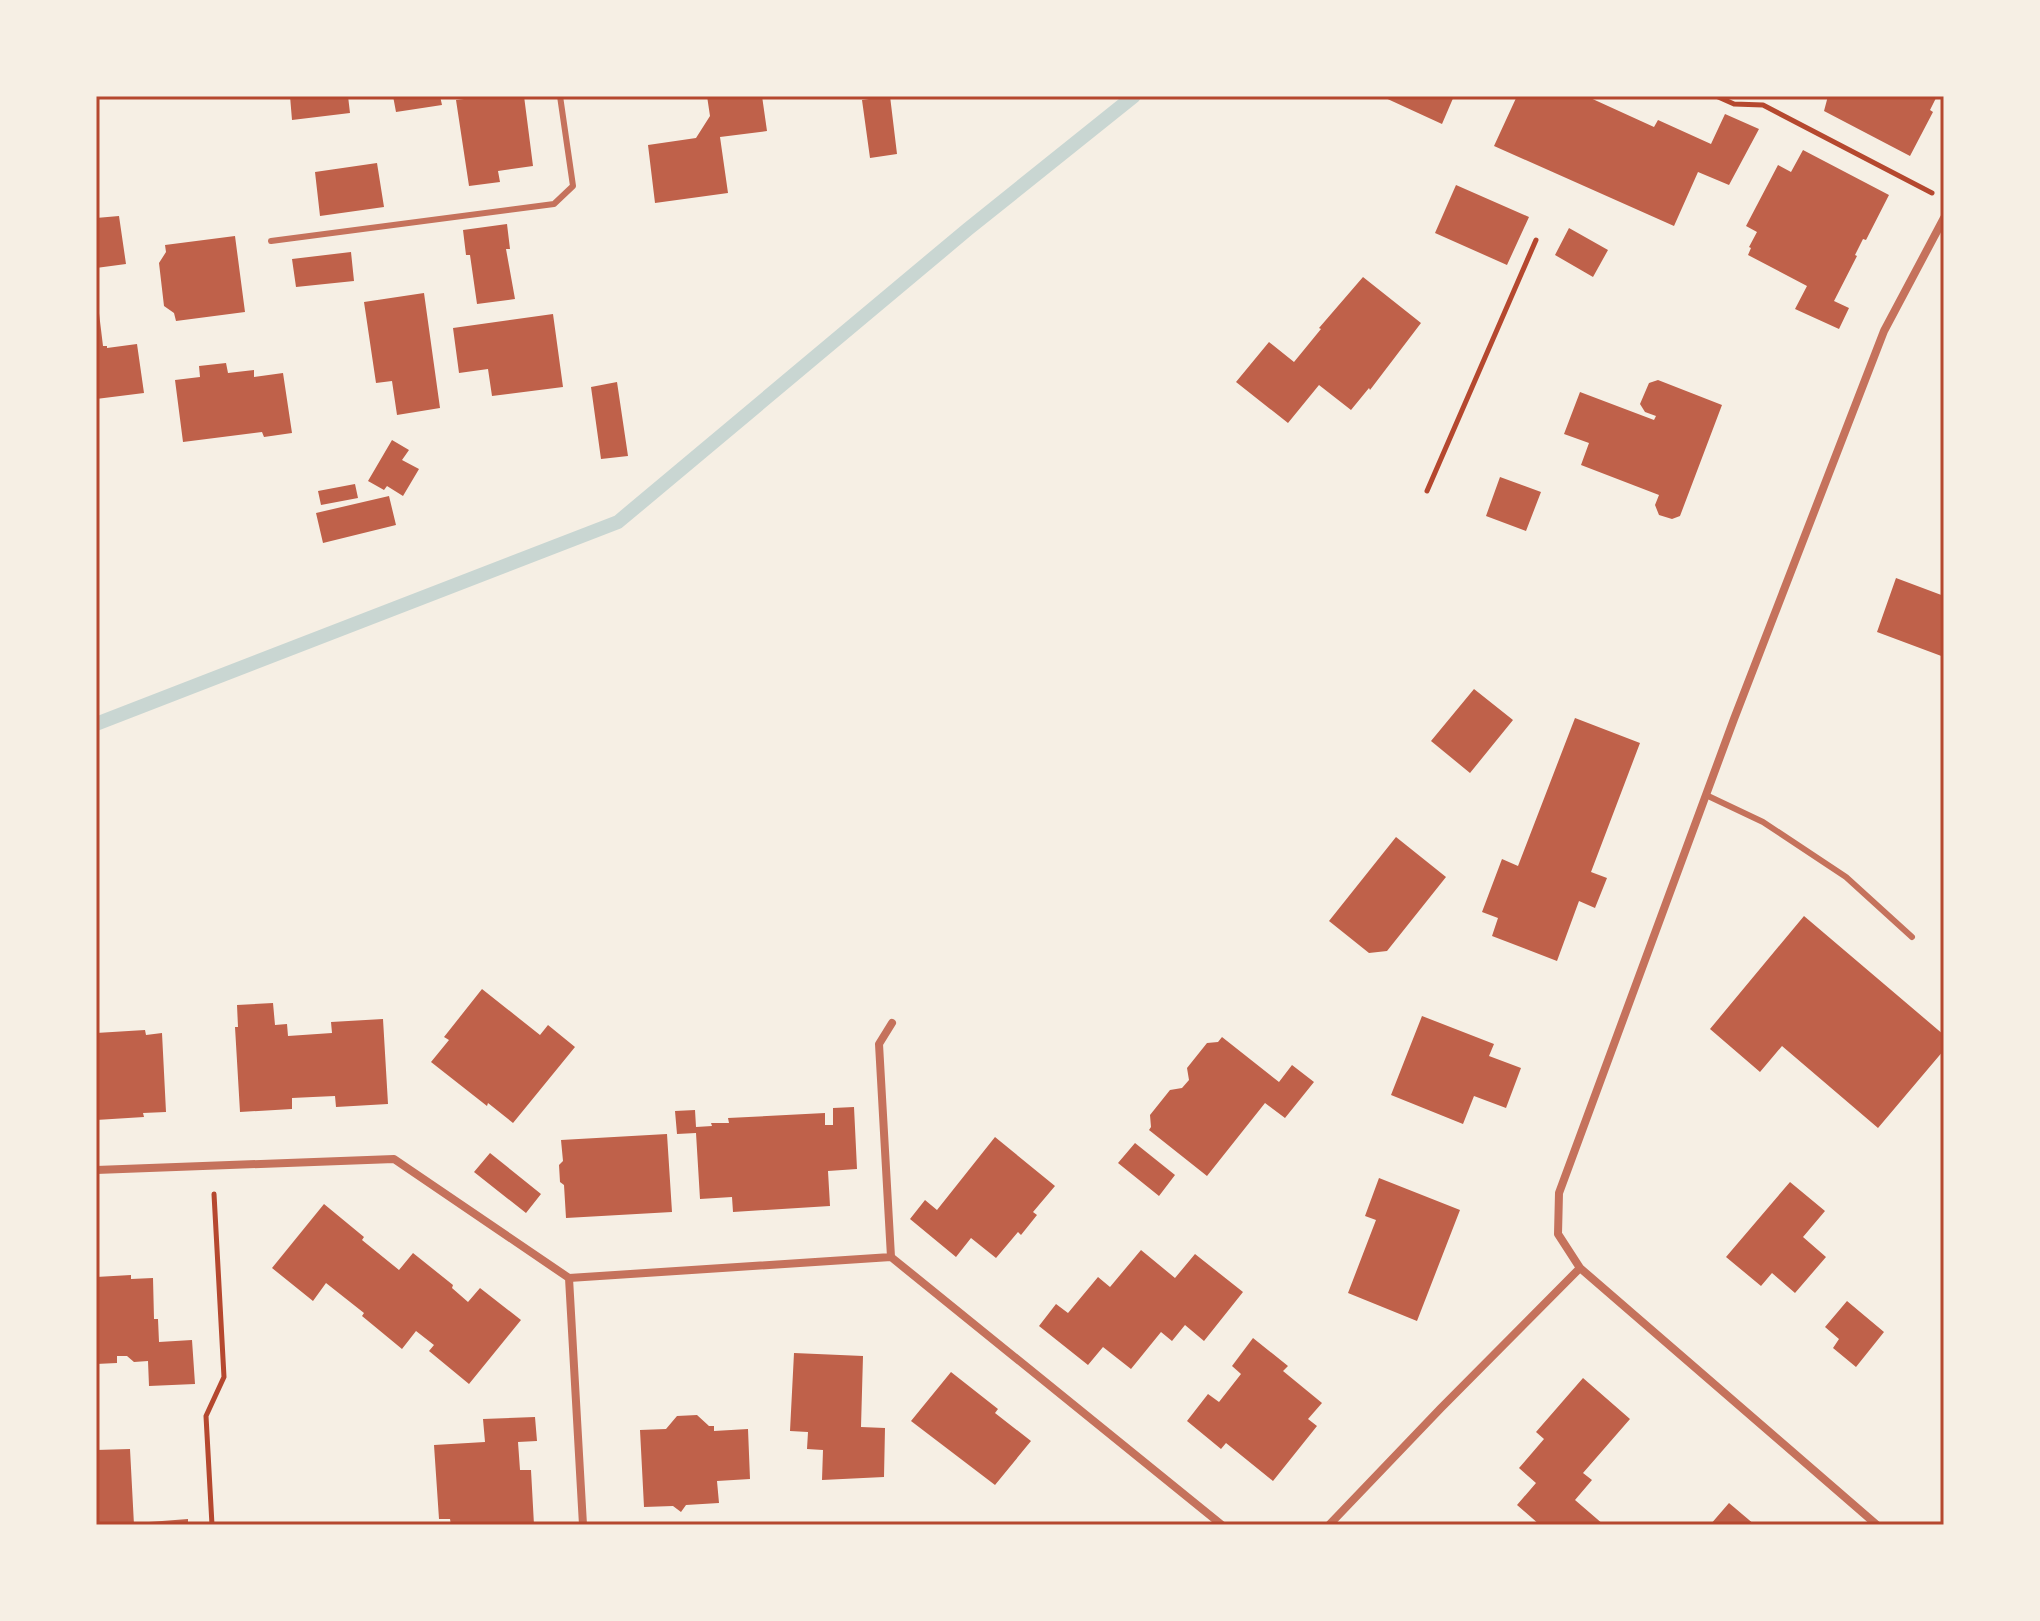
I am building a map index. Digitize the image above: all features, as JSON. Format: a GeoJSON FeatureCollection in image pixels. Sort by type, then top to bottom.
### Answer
{"type":"FeatureCollection","features":[{"type":"Feature","properties":{"kind":"street"},"geometry":{"type":"LineString","coordinates":[[1877,1525],[1580,1268],[1558,1234],[1559,1193],[1734,719],[1884,331],[1944,218]]}},
{"type":"Feature","properties":{"kind":"street"},"geometry":{"type":"LineString","coordinates":[[891,1257],[879,1044],[892,1023]]}},
{"type":"Feature","properties":{"kind":"street"},"geometry":{"type":"LineString","coordinates":[[96,1170],[394,1159],[569,1278],[891,1257],[1222,1525]]}},
{"type":"Feature","properties":{"kind":"street"},"geometry":{"type":"LineString","coordinates":[[1329,1525],[1580,1268]]}},
{"type":"Feature","properties":{"kind":"street"},"geometry":{"type":"LineString","coordinates":[[569,1278],[583,1525]]}},
{"type":"Feature","properties":{"kind":"lane"},"geometry":{"type":"LineString","coordinates":[[271,241],[554,204],[573,186],[560,96]]}},
{"type":"Feature","properties":{"kind":"lane"},"geometry":{"type":"LineString","coordinates":[[1706,795],[1763,822],[1846,877],[1912,937]]}},
{"type":"Feature","properties":{"kind":"path"},"geometry":{"type":"LineString","coordinates":[[1716,96],[1734,104],[1763,105],[1944,199]]}},
{"type":"Feature","properties":{"kind":"path"},"geometry":{"type":"LineString","coordinates":[[1427,491],[1536,240]]}},
{"type":"Feature","properties":{"kind":"path"},"geometry":{"type":"LineString","coordinates":[[212,1165],[224,1377],[206,1416],[212,1525]]}},
{"type":"Feature","properties":{"kind":"building"},"geometry":{"type":"Polygon","coordinates":[[[290,96],[348,96],[350,113],[292,120],[290,96]]]}},
{"type":"Feature","properties":{"kind":"building"},"geometry":{"type":"Polygon","coordinates":[[[393,96],[440,96],[442,105],[396,112],[393,96]]]}},
{"type":"Feature","properties":{"kind":"building"},"geometry":{"type":"Polygon","coordinates":[[[524,96],[533,166],[498,171],[500,182],[469,186],[456,100],[524,96]]]}},
{"type":"Feature","properties":{"kind":"building"},"geometry":{"type":"Polygon","coordinates":[[[707,96],[762,96],[767,131],[720,137],[728,193],[655,203],[648,145],[696,138],[710,116],[707,96]]]}},
{"type":"Feature","properties":{"kind":"building"},"geometry":{"type":"Polygon","coordinates":[[[890,96],[897,154],[870,158],[862,100],[890,96]]]}},
{"type":"Feature","properties":{"kind":"building"},"geometry":{"type":"Polygon","coordinates":[[[1381,96],[1454,96],[1442,124],[1381,96]]]}},
{"type":"Feature","properties":{"kind":"building"},"geometry":{"type":"Polygon","coordinates":[[[1517,96],[1586,96],[1654,127],[1658,120],[1711,144],[1725,114],[1759,129],[1729,185],[1698,172],[1674,226],[1494,146],[1517,96]]]}},
{"type":"Feature","properties":{"kind":"building"},"geometry":{"type":"Polygon","coordinates":[[[1828,96],[1937,96],[1930,110],[1933,112],[1910,156],[1824,111],[1828,96]]]}},
{"type":"Feature","properties":{"kind":"building"},"geometry":{"type":"Polygon","coordinates":[[[1803,150],[1889,195],[1866,240],[1863,239],[1834,301],[1849,308],[1839,329],[1795,309],[1807,286],[1748,255],[1757,232],[1746,226],[1778,165],[1791,172],[1803,150]]]}},
{"type":"Feature","properties":{"kind":"building"},"geometry":{"type":"Polygon","coordinates":[[[377,163],[384,207],[320,216],[315,172],[377,163]]]}},
{"type":"Feature","properties":{"kind":"building"},"geometry":{"type":"Polygon","coordinates":[[[1456,185],[1529,217],[1507,265],[1435,233],[1456,185]]]}},
{"type":"Feature","properties":{"kind":"building"},"geometry":{"type":"Polygon","coordinates":[[[119,216],[126,264],[96,268],[96,218],[119,216]]]}},
{"type":"Feature","properties":{"kind":"building"},"geometry":{"type":"Polygon","coordinates":[[[507,224],[510,249],[506,249],[515,299],[477,304],[463,230],[507,224]]]}},
{"type":"Feature","properties":{"kind":"building"},"geometry":{"type":"Polygon","coordinates":[[[1569,228],[1608,250],[1593,277],[1555,255],[1569,228]]]}},
{"type":"Feature","properties":{"kind":"building"},"geometry":{"type":"Polygon","coordinates":[[[235,236],[245,312],[176,321],[174,313],[164,306],[159,263],[166,252],[165,245],[235,236]]]}},
{"type":"Feature","properties":{"kind":"building"},"geometry":{"type":"Polygon","coordinates":[[[351,252],[354,281],[296,287],[292,259],[351,252]]]}},
{"type":"Feature","properties":{"kind":"building"},"geometry":{"type":"Polygon","coordinates":[[[1363,277],[1421,323],[1351,410],[1319,385],[1288,423],[1236,382],[1269,342],[1294,362],[1363,277]]]}},
{"type":"Feature","properties":{"kind":"building"},"geometry":{"type":"Polygon","coordinates":[[[424,293],[440,408],[397,415],[392,381],[376,383],[364,302],[424,293]]]}},
{"type":"Feature","properties":{"kind":"building"},"geometry":{"type":"Polygon","coordinates":[[[96,305],[103,346],[137,344],[144,393],[96,399],[96,305]]]}},
{"type":"Feature","properties":{"kind":"building"},"geometry":{"type":"Polygon","coordinates":[[[553,314],[563,387],[492,396],[488,369],[459,373],[453,328],[553,314]]]}},
{"type":"Feature","properties":{"kind":"building"},"geometry":{"type":"Polygon","coordinates":[[[226,363],[228,373],[254,370],[254,377],[283,373],[292,433],[264,437],[262,432],[183,442],[175,380],[200,377],[199,366],[226,363]]]}},
{"type":"Feature","properties":{"kind":"building"},"geometry":{"type":"Polygon","coordinates":[[[1658,380],[1722,405],[1680,516],[1672,519],[1659,515],[1655,505],[1659,495],[1581,465],[1589,443],[1564,434],[1580,392],[1654,420],[1656,416],[1645,412],[1640,404],[1649,383],[1658,380]]]}},
{"type":"Feature","properties":{"kind":"building"},"geometry":{"type":"Polygon","coordinates":[[[617,382],[628,456],[601,459],[591,387],[617,382]]]}},
{"type":"Feature","properties":{"kind":"building"},"geometry":{"type":"Polygon","coordinates":[[[392,440],[409,450],[402,460],[419,469],[403,496],[387,486],[384,490],[368,481],[392,440]]]}},
{"type":"Feature","properties":{"kind":"building"},"geometry":{"type":"Polygon","coordinates":[[[1500,477],[1541,492],[1526,531],[1486,516],[1500,477]]]}},
{"type":"Feature","properties":{"kind":"building"},"geometry":{"type":"Polygon","coordinates":[[[355,484],[358,498],[321,505],[318,491],[355,484]]]}},
{"type":"Feature","properties":{"kind":"building"},"geometry":{"type":"Polygon","coordinates":[[[389,496],[396,525],[323,543],[316,513],[389,496]]]}},
{"type":"Feature","properties":{"kind":"building"},"geometry":{"type":"Polygon","coordinates":[[[1896,578],[1944,596],[1944,657],[1877,632],[1896,578]]]}},
{"type":"Feature","properties":{"kind":"building"},"geometry":{"type":"Polygon","coordinates":[[[1474,689],[1513,720],[1470,773],[1431,741],[1474,689]]]}},
{"type":"Feature","properties":{"kind":"building"},"geometry":{"type":"Polygon","coordinates":[[[1575,718],[1640,743],[1591,872],[1607,878],[1595,908],[1579,901],[1557,961],[1492,936],[1498,918],[1482,912],[1502,859],[1518,866],[1575,718]]]}},
{"type":"Feature","properties":{"kind":"building"},"geometry":{"type":"Polygon","coordinates":[[[1396,837],[1446,877],[1387,951],[1369,953],[1329,921],[1396,837]]]}},
{"type":"Feature","properties":{"kind":"building"},"geometry":{"type":"Polygon","coordinates":[[[1804,916],[1944,1035],[1944,1050],[1878,1128],[1782,1046],[1760,1072],[1710,1029],[1804,916]]]}},
{"type":"Feature","properties":{"kind":"building"},"geometry":{"type":"Polygon","coordinates":[[[482,989],[540,1035],[548,1025],[575,1047],[513,1123],[431,1062],[449,1040],[444,1037],[482,989]]]}},
{"type":"Feature","properties":{"kind":"building"},"geometry":{"type":"Polygon","coordinates":[[[273,1003],[275,1025],[287,1024],[288,1036],[332,1033],[331,1022],[383,1019],[388,1104],[336,1107],[335,1096],[292,1098],[292,1109],[240,1112],[235,1027],[238,1027],[237,1005],[273,1003]]]}},
{"type":"Feature","properties":{"kind":"building"},"geometry":{"type":"Polygon","coordinates":[[[1422,1016],[1494,1044],[1489,1056],[1521,1068],[1506,1108],[1474,1096],[1463,1124],[1391,1095],[1422,1016]]]}},
{"type":"Feature","properties":{"kind":"building"},"geometry":{"type":"Polygon","coordinates":[[[145,1030],[146,1035],[162,1033],[166,1112],[143,1113],[144,1117],[96,1120],[96,1033],[145,1030]]]}},
{"type":"Feature","properties":{"kind":"building"},"geometry":{"type":"Polygon","coordinates":[[[1222,1037],[1279,1082],[1292,1065],[1314,1082],[1285,1118],[1265,1103],[1207,1176],[1149,1130],[1150,1115],[1170,1090],[1182,1088],[1189,1080],[1187,1068],[1207,1043],[1218,1042],[1222,1037]]]}},
{"type":"Feature","properties":{"kind":"building"},"geometry":{"type":"Polygon","coordinates":[[[854,1107],[857,1169],[828,1171],[830,1206],[733,1212],[732,1197],[700,1199],[696,1133],[677,1134],[675,1111],[695,1110],[696,1127],[729,1123],[728,1118],[825,1113],[825,1125],[833,1125],[833,1108],[854,1107]]]}},
{"type":"Feature","properties":{"kind":"building"},"geometry":{"type":"Polygon","coordinates":[[[667,1134],[672,1212],[566,1218],[564,1185],[560,1182],[559,1165],[563,1161],[561,1140],[667,1134]]]}},
{"type":"Feature","properties":{"kind":"building"},"geometry":{"type":"Polygon","coordinates":[[[995,1137],[1055,1186],[1033,1212],[1037,1215],[1021,1235],[1018,1232],[996,1258],[971,1238],[956,1257],[910,1219],[925,1200],[937,1210],[995,1137]]]}},
{"type":"Feature","properties":{"kind":"building"},"geometry":{"type":"Polygon","coordinates":[[[1135,1143],[1175,1175],[1159,1196],[1118,1163],[1135,1143]]]}},
{"type":"Feature","properties":{"kind":"building"},"geometry":{"type":"Polygon","coordinates":[[[490,1153],[541,1194],[526,1213],[474,1172],[490,1153]]]}},
{"type":"Feature","properties":{"kind":"building"},"geometry":{"type":"Polygon","coordinates":[[[1379,1178],[1460,1210],[1417,1321],[1348,1293],[1376,1220],[1365,1216],[1379,1178]]]}},
{"type":"Feature","properties":{"kind":"building"},"geometry":{"type":"Polygon","coordinates":[[[1790,1182],[1825,1211],[1803,1237],[1826,1257],[1795,1293],[1772,1273],[1761,1286],[1726,1257],[1790,1182]]]}},
{"type":"Feature","properties":{"kind":"building"},"geometry":{"type":"Polygon","coordinates":[[[324,1204],[399,1270],[413,1253],[453,1285],[452,1288],[468,1302],[480,1288],[521,1320],[469,1384],[429,1351],[434,1345],[416,1331],[402,1349],[326,1283],[313,1301],[272,1268],[324,1204]]]}},
{"type":"Feature","properties":{"kind":"building"},"geometry":{"type":"Polygon","coordinates":[[[1141,1250],[1175,1278],[1195,1254],[1243,1292],[1204,1341],[1185,1325],[1172,1341],[1161,1332],[1131,1369],[1103,1347],[1088,1365],[1039,1326],[1056,1304],[1068,1313],[1098,1277],[1110,1287],[1141,1250]]]}},
{"type":"Feature","properties":{"kind":"building"},"geometry":{"type":"Polygon","coordinates":[[[131,1275],[131,1279],[153,1278],[154,1319],[158,1319],[159,1342],[192,1340],[195,1384],[149,1386],[148,1361],[134,1362],[127,1356],[117,1356],[117,1363],[96,1364],[96,1277],[131,1275]]]}},
{"type":"Feature","properties":{"kind":"building"},"geometry":{"type":"Polygon","coordinates":[[[1847,1301],[1884,1332],[1856,1367],[1833,1348],[1839,1339],[1825,1327],[1847,1301]]]}},
{"type":"Feature","properties":{"kind":"building"},"geometry":{"type":"Polygon","coordinates":[[[1253,1338],[1288,1366],[1283,1371],[1322,1403],[1308,1419],[1317,1426],[1273,1481],[1226,1443],[1221,1449],[1187,1421],[1208,1394],[1219,1402],[1241,1374],[1232,1366],[1253,1338]]]}},
{"type":"Feature","properties":{"kind":"building"},"geometry":{"type":"Polygon","coordinates":[[[794,1353],[863,1356],[861,1427],[885,1428],[884,1477],[822,1480],[823,1450],[807,1449],[808,1432],[790,1431],[794,1353]]]}},
{"type":"Feature","properties":{"kind":"building"},"geometry":{"type":"Polygon","coordinates":[[[951,1372],[998,1409],[995,1413],[1031,1441],[995,1485],[911,1421],[951,1372]]]}},
{"type":"Feature","properties":{"kind":"building"},"geometry":{"type":"Polygon","coordinates":[[[1583,1378],[1630,1419],[1583,1473],[1592,1480],[1575,1500],[1604,1525],[1540,1525],[1517,1505],[1536,1483],[1519,1468],[1544,1439],[1536,1432],[1583,1378]]]}},
{"type":"Feature","properties":{"kind":"building"},"geometry":{"type":"Polygon","coordinates":[[[697,1415],[709,1426],[714,1426],[714,1431],[748,1429],[750,1479],[717,1481],[719,1503],[686,1505],[681,1512],[673,1506],[644,1507],[640,1430],[666,1429],[677,1416],[697,1415]]]}},
{"type":"Feature","properties":{"kind":"building"},"geometry":{"type":"Polygon","coordinates":[[[535,1417],[537,1441],[518,1442],[520,1470],[531,1470],[534,1525],[451,1525],[450,1519],[439,1519],[434,1445],[485,1442],[483,1419],[535,1417]]]}},
{"type":"Feature","properties":{"kind":"building"},"geometry":{"type":"Polygon","coordinates":[[[130,1449],[134,1525],[96,1525],[96,1450],[130,1449]]]}},
{"type":"Feature","properties":{"kind":"building"},"geometry":{"type":"Polygon","coordinates":[[[1729,1503],[1755,1525],[1710,1525],[1729,1503]]]}},
{"type":"Feature","properties":{"kind":"building"},"geometry":{"type":"Polygon","coordinates":[[[188,1519],[188,1525],[136,1525],[136,1523],[188,1519]]]}},
{"type":"Feature","properties":{"kind":"waterway"},"geometry":{"type":"LineString","coordinates":[[96,724],[618,522],[968,229],[1134,96]]}}]}
